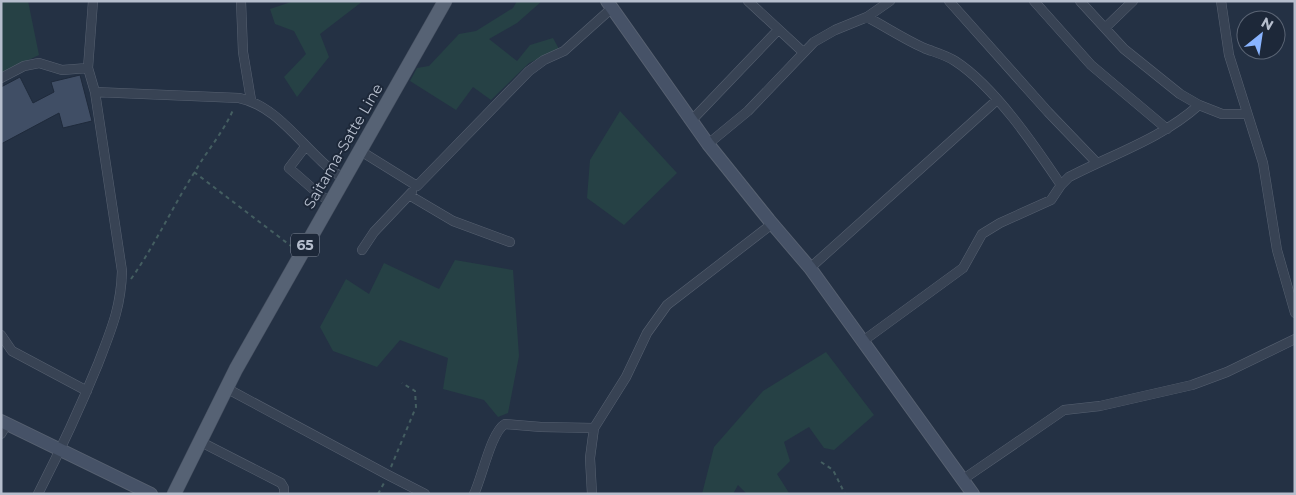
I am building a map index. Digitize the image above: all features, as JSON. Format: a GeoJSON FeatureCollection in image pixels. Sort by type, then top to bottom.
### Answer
{"type":"FeatureCollection","features":[{"type":"Feature","properties":{"kind":"main road","name":"Saitama-Satte Line"},"geometry":{"type":"LineString","coordinates":[[174,494],[226,388],[300,253],[444,1]]}},
{"type":"Feature","properties":{"kind":"street"},"geometry":{"type":"LineString","coordinates":[[38,494],[61,450],[87,391],[116,317],[122,293],[122,271],[95,92],[88,68],[93,1]]}},
{"type":"Feature","properties":{"kind":"street"},"geometry":{"type":"LineString","coordinates":[[241,1],[243,52],[250,100]]}},
{"type":"Feature","properties":{"kind":"street"},"geometry":{"type":"LineString","coordinates":[[748,1],[803,52]]}},
{"type":"Feature","properties":{"kind":"street"},"geometry":{"type":"LineString","coordinates":[[708,144],[754,105],[814,42],[867,16],[890,1]]}},
{"type":"Feature","properties":{"kind":"street"},"geometry":{"type":"LineString","coordinates":[[949,1],[1096,163]]}},
{"type":"Feature","properties":{"kind":"street"},"geometry":{"type":"LineString","coordinates":[[1034,1],[1091,65],[1167,129]]}},
{"type":"Feature","properties":{"kind":"street"},"geometry":{"type":"LineString","coordinates":[[1080,1],[1124,49],[1180,94],[1199,105],[1222,114],[1247,114]]}},
{"type":"Feature","properties":{"kind":"street"},"geometry":{"type":"LineString","coordinates":[[1105,28],[1132,1]]}},
{"type":"Feature","properties":{"kind":"street"},"geometry":{"type":"LineString","coordinates":[[1221,1],[1229,55],[1263,163],[1278,250],[1294,310]]}},
{"type":"Feature","properties":{"kind":"street"},"geometry":{"type":"LineString","coordinates":[[362,250],[374,232],[529,71],[544,60],[564,51],[609,5],[708,144],[810,268],[973,494]]}},
{"type":"Feature","properties":{"kind":"street"},"geometry":{"type":"LineString","coordinates":[[867,16],[923,47],[954,60],[970,72],[997,100],[1061,185]]}},
{"type":"Feature","properties":{"kind":"street"},"geometry":{"type":"LineString","coordinates":[[692,120],[778,30]]}},
{"type":"Feature","properties":{"kind":"street"},"geometry":{"type":"LineString","coordinates":[[1,78],[24,66],[40,63],[62,70],[88,68]]}},
{"type":"Feature","properties":{"kind":"street"},"geometry":{"type":"LineString","coordinates":[[95,92],[250,100],[278,118],[305,147],[343,178]]}},
{"type":"Feature","properties":{"kind":"street"},"geometry":{"type":"LineString","coordinates":[[810,268],[997,100]]}},
{"type":"Feature","properties":{"kind":"street"},"geometry":{"type":"LineString","coordinates":[[863,341],[963,268],[982,234],[1000,223],[1051,200],[1069,177],[1167,129],[1186,117],[1199,105]]}},
{"type":"Feature","properties":{"kind":"street"},"geometry":{"type":"LineString","coordinates":[[305,147],[289,168],[321,196],[330,201]]}},
{"type":"Feature","properties":{"kind":"street"},"geometry":{"type":"LineString","coordinates":[[360,150],[417,186]]}},
{"type":"Feature","properties":{"kind":"street"},"geometry":{"type":"LineString","coordinates":[[409,195],[453,221],[510,242]]}},
{"type":"Feature","properties":{"kind":"street"},"geometry":{"type":"LineString","coordinates":[[592,494],[590,458],[594,428],[626,377],[647,333],[667,305],[772,224]]}},
{"type":"Feature","properties":{"kind":"street"},"geometry":{"type":"LineString","coordinates":[[2,337],[12,351],[87,391]]}},
{"type":"Feature","properties":{"kind":"street"},"geometry":{"type":"LineString","coordinates":[[962,480],[1064,410],[1100,406],[1192,384],[1227,372],[1295,339]]}},
{"type":"Feature","properties":{"kind":"street"},"geometry":{"type":"LineString","coordinates":[[226,388],[388,476],[426,494]]}},
{"type":"Feature","properties":{"kind":"street"},"geometry":{"type":"LineString","coordinates":[[474,494],[500,427],[505,424],[594,428]]}},
{"type":"Feature","properties":{"kind":"street"},"geometry":{"type":"LineString","coordinates":[[3,426],[61,450],[151,494]]}},
{"type":"Feature","properties":{"kind":"street"},"geometry":{"type":"LineString","coordinates":[[199,441],[281,483],[284,488],[284,494]]}},
{"type":"Feature","properties":{"kind":"path"},"geometry":{"type":"LineString","coordinates":[[122,293],[147,257],[194,172],[226,127],[239,98]]}},
{"type":"Feature","properties":{"kind":"path"},"geometry":{"type":"LineString","coordinates":[[194,172],[300,253]]}},
{"type":"Feature","properties":{"kind":"path"},"geometry":{"type":"LineString","coordinates":[[378,494],[388,476],[416,407],[415,391],[402,383]]}},
{"type":"Feature","properties":{"kind":"path"},"geometry":{"type":"LineString","coordinates":[[821,462],[833,470],[845,494]]}},
{"type":"Feature","properties":{"kind":"green space"},"geometry":{"type":"Polygon","coordinates":[[[1,1],[28,1],[39,55],[1,73],[1,1]]]}},
{"type":"Feature","properties":{"kind":"green space"},"geometry":{"type":"Polygon","coordinates":[[[294,1],[363,1],[320,34],[329,57],[297,97],[284,77],[306,54],[294,31],[275,24],[270,9],[294,1]]]}},
{"type":"Feature","properties":{"kind":"green space"},"geometry":{"type":"Polygon","coordinates":[[[517,1],[542,1],[517,23],[489,39],[517,61],[530,45],[553,38],[559,49],[529,63],[491,100],[473,87],[456,110],[410,81],[417,68],[429,66],[459,34],[476,31],[513,8],[517,1]]]}},
{"type":"Feature","properties":{"kind":"green space"},"geometry":{"type":"Polygon","coordinates":[[[620,111],[677,173],[624,225],[587,198],[590,160],[620,111]]]}},
{"type":"Feature","properties":{"kind":"green space"},"geometry":{"type":"Polygon","coordinates":[[[455,260],[513,270],[519,356],[508,413],[498,417],[484,400],[443,389],[448,358],[400,340],[377,367],[333,351],[320,327],[346,279],[369,294],[384,263],[439,289],[455,260]]]}},
{"type":"Feature","properties":{"kind":"green space"},"geometry":{"type":"Polygon","coordinates":[[[826,352],[874,415],[834,450],[824,448],[809,427],[784,442],[790,461],[777,474],[788,494],[747,494],[738,485],[733,494],[702,494],[714,447],[763,391],[826,352]]]}},
{"type":"Feature","properties":{"kind":"building"},"geometry":{"type":"Polygon","coordinates":[[[80,75],[92,121],[63,128],[59,113],[1,144],[1,87],[20,77],[33,103],[54,92],[51,82],[80,75]]]}}]}
